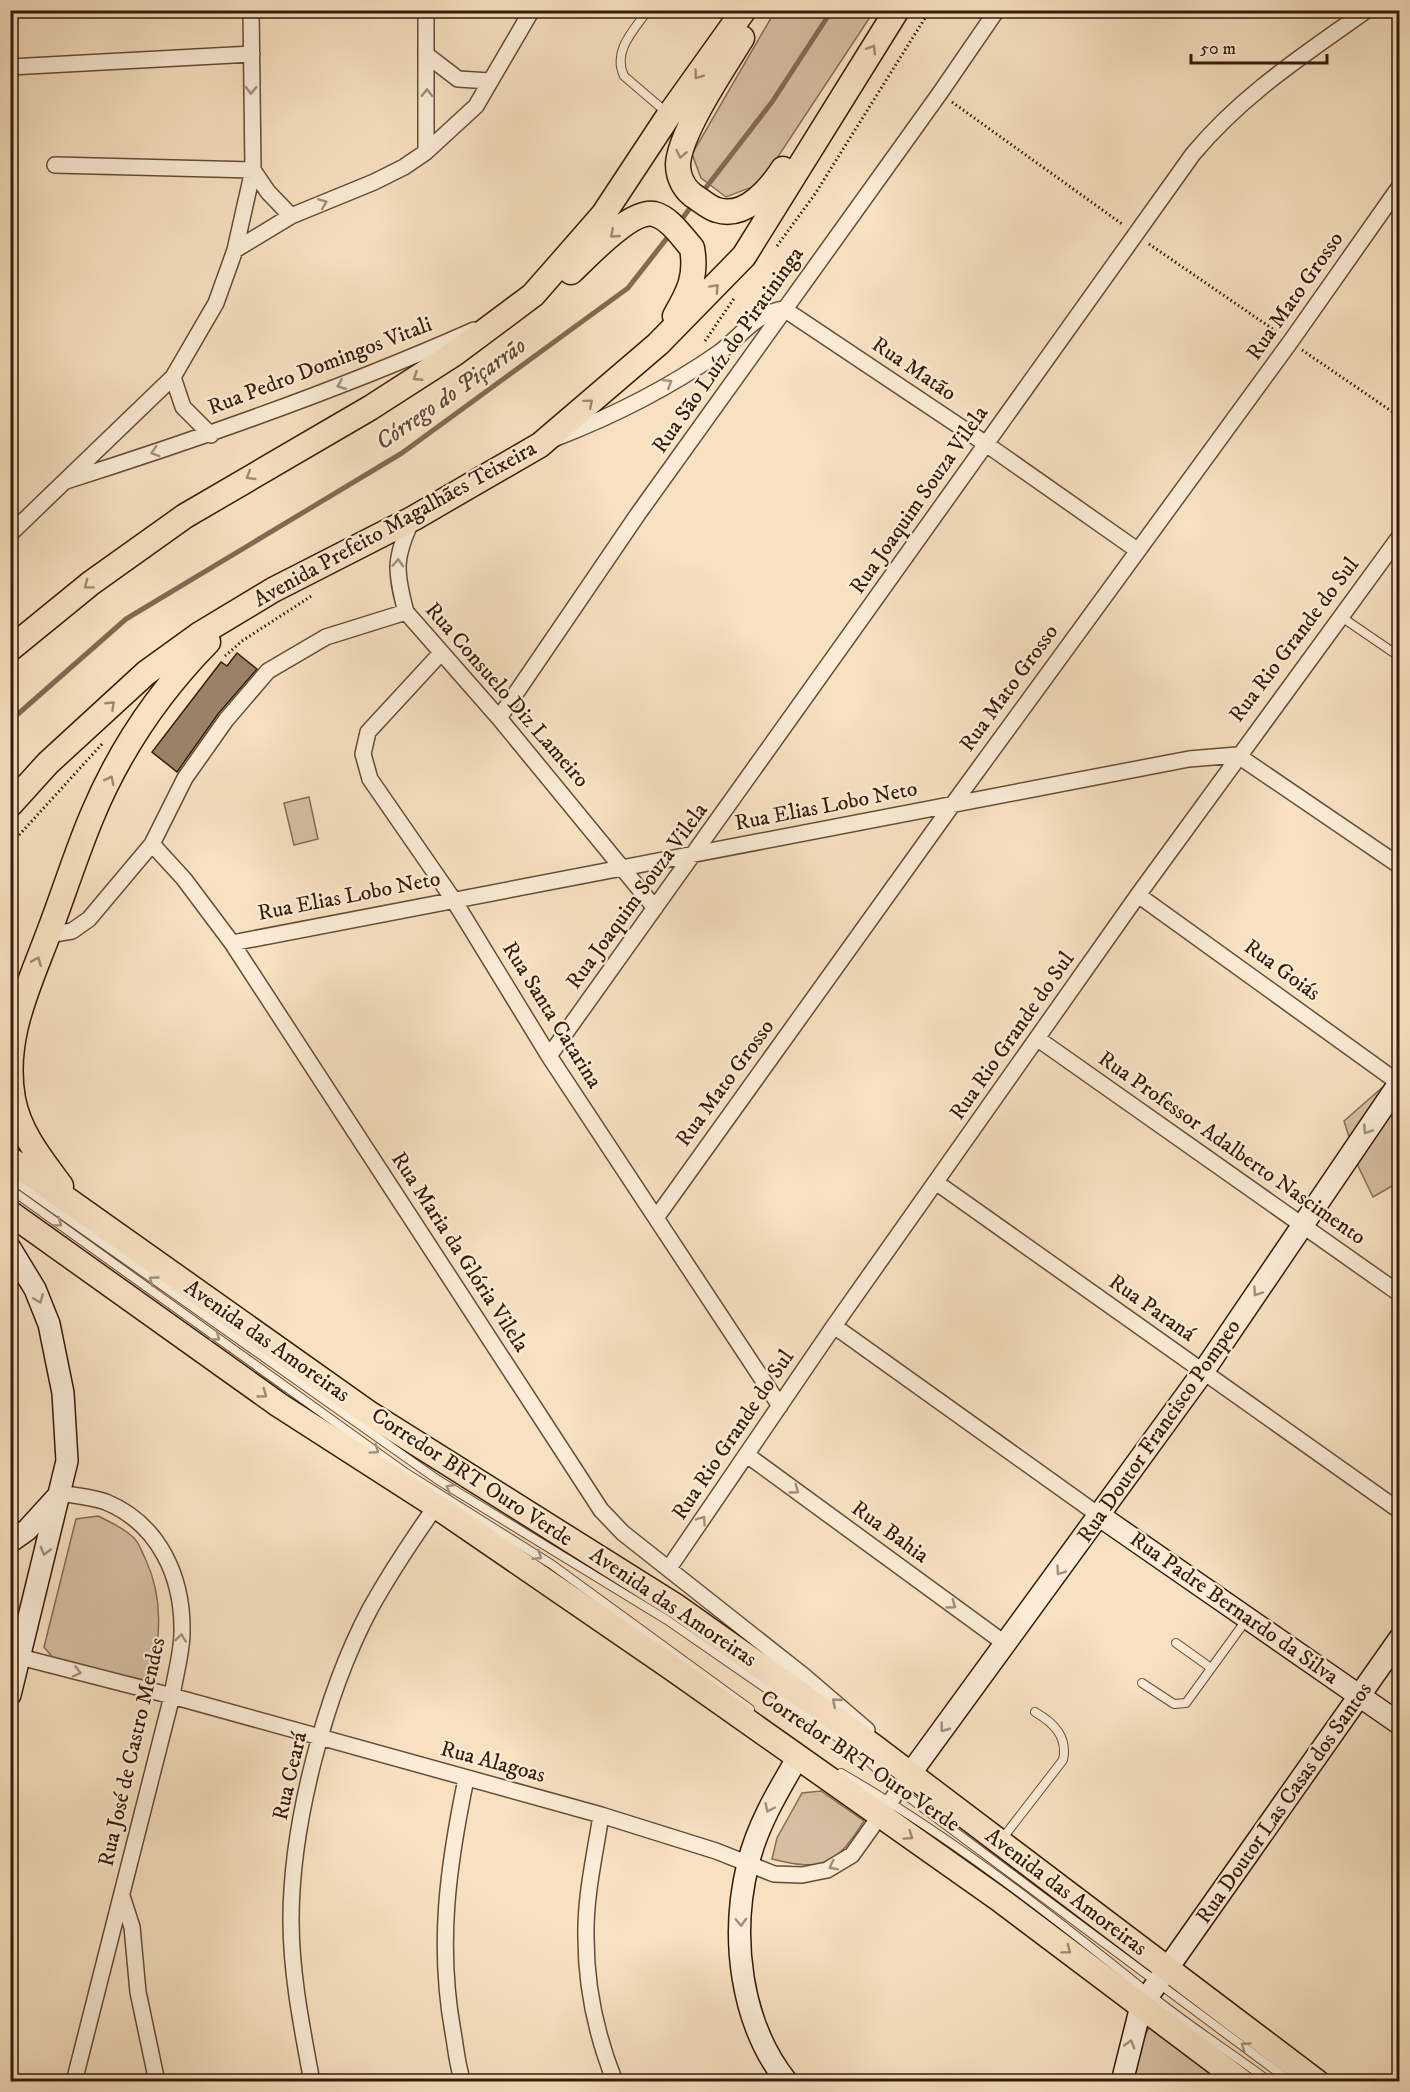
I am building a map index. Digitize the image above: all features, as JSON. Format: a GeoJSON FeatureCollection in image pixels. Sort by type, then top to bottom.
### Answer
{"type":"FeatureCollection","features":[{"type":"Feature","properties":{"kind":"main road"},"geometry":{"type":"LineString","coordinates":[[10,650],[90,583],[185,516],[370,408],[510,313],[533,294],[603,215],[669,115],[744,10]]}},
{"type":"Feature","properties":{"kind":"main road"},"geometry":{"type":"LineString","coordinates":[[759,10],[684,141],[678,166],[681,179],[689,193],[717,210],[732,210],[762,196],[775,181],[795,148],[849,89]]}},
{"type":"Feature","properties":{"kind":"main road","name":"Avenida Prefeito Magalhães Teixeira"},"geometry":{"type":"LineString","coordinates":[[10,806],[48,763],[146,673],[200,634],[251,604],[414,518],[540,445],[658,344],[744,256],[897,10]]}},
{"type":"Feature","properties":{"kind":"main road"},"geometry":{"type":"LineString","coordinates":[[533,294],[565,278],[634,217],[645,213],[665,219],[692,248],[695,264],[691,290],[658,344]]}},
{"type":"Feature","properties":{"kind":"main road"},"geometry":{"type":"LineString","coordinates":[[77,1207],[36,1153],[17,1117],[13,1098],[13,1036],[23,997],[92,815],[123,755],[166,688],[208,642],[251,604]]}},
{"type":"Feature","properties":{"kind":"main road","name":"Avenida das Amoreiras"},"geometry":{"type":"LineString","coordinates":[[10,1159],[370,1414],[677,1607],[873,1746],[894,1795],[999,1899],[1317,2082]]}},
{"type":"Feature","properties":{"kind":"main road","name":"Avenida das Amoreiras"},"geometry":{"type":"LineString","coordinates":[[10,1213],[279,1405],[436,1506],[798,1757],[894,1795],[999,1842],[1153,1987],[1226,2077]]}},
{"type":"Feature","properties":{"kind":"street"},"geometry":{"type":"LineString","coordinates":[[10,534],[173,377],[216,303],[234,250],[253,170],[251,10]]}},
{"type":"Feature","properties":{"kind":"street"},"geometry":{"type":"LineString","coordinates":[[426,10],[428,56],[426,152]]}},
{"type":"Feature","properties":{"kind":"street"},"geometry":{"type":"LineString","coordinates":[[234,250],[291,216],[374,182],[404,167],[426,152],[476,106],[532,10]]}},
{"type":"Feature","properties":{"kind":"street","name":"Rua São Luíz do Piratininga"},"geometry":{"type":"LineString","coordinates":[[499,718],[784,309],[997,10]]}},
{"type":"Feature","properties":{"kind":"street","name":"Rua Joaquim Souza Vilela"},"geometry":{"type":"LineString","coordinates":[[549,1056],[1134,233],[1222,120],[1248,96],[1367,10]]}},
{"type":"Feature","properties":{"kind":"street"},"geometry":{"type":"LineString","coordinates":[[10,67],[252,54]]}},
{"type":"Feature","properties":{"kind":"street"},"geometry":{"type":"LineString","coordinates":[[428,56],[458,79],[490,81]]}},
{"type":"Feature","properties":{"kind":"street"},"geometry":{"type":"LineString","coordinates":[[55,165],[253,170]]}},
{"type":"Feature","properties":{"kind":"street"},"geometry":{"type":"LineString","coordinates":[[253,170],[268,192],[291,216]]}},
{"type":"Feature","properties":{"kind":"street","name":"Rua Mato Grosso"},"geometry":{"type":"LineString","coordinates":[[656,1218],[1137,550],[1291,342],[1400,186]]}},
{"type":"Feature","properties":{"kind":"street"},"geometry":{"type":"LineString","coordinates":[[540,445],[608,416],[660,389],[720,352],[763,316],[771,311],[784,309]]}},
{"type":"Feature","properties":{"kind":"street","name":"Rua Matão"},"geometry":{"type":"LineString","coordinates":[[784,309],[986,444],[1137,550]]}},
{"type":"Feature","properties":{"kind":"street","name":"Rua Pedro Domingos Vitali"},"geometry":{"type":"LineString","coordinates":[[173,377],[183,407],[211,435],[412,357],[510,313]]}},
{"type":"Feature","properties":{"kind":"street"},"geometry":{"type":"LineString","coordinates":[[63,482],[211,435]]}},
{"type":"Feature","properties":{"kind":"street"},"geometry":{"type":"LineString","coordinates":[[406,612],[397,565],[400,546],[414,518]]}},
{"type":"Feature","properties":{"kind":"street","name":"Rua Rio Grande do Sul"},"geometry":{"type":"LineString","coordinates":[[669,1568],[834,1326],[1237,755],[1400,536]]}},
{"type":"Feature","properties":{"kind":"street","name":"Rua Consuelo Diz Lameiro"},"geometry":{"type":"LineString","coordinates":[[48,935],[72,931],[89,919],[152,844],[185,778],[226,720],[268,671],[326,637],[406,612],[440,654],[499,718],[624,867],[655,908]]}},
{"type":"Feature","properties":{"kind":"street","name":"Rua Santa Catarina"},"geometry":{"type":"LineString","coordinates":[[440,654],[368,732],[363,753],[370,779],[453,899],[549,1056],[780,1406]]}},
{"type":"Feature","properties":{"kind":"street"},"geometry":{"type":"LineString","coordinates":[[1237,755],[1400,866]]}},
{"type":"Feature","properties":{"kind":"street","name":"Rua Elias Lobo Neto"},"geometry":{"type":"LineString","coordinates":[[232,942],[1189,759],[1237,755]]}},
{"type":"Feature","properties":{"kind":"street"},"geometry":{"type":"LineString","coordinates":[[152,844],[184,879],[232,942]]}},
{"type":"Feature","properties":{"kind":"street","name":"Rua Goiás"},"geometry":{"type":"LineString","coordinates":[[1138,895],[1399,1082]]}},
{"type":"Feature","properties":{"kind":"street","name":"Rua Maria da Glória Vilela"},"geometry":{"type":"LineString","coordinates":[[232,942],[601,1510],[623,1533],[839,1704],[866,1729],[873,1746]]}},
{"type":"Feature","properties":{"kind":"street","name":"Rua Professor Adalberto Nascimento"},"geometry":{"type":"LineString","coordinates":[[1038,1038],[1400,1294]]}},
{"type":"Feature","properties":{"kind":"street","name":"Rua Doutor Francisco Pompeo"},"geometry":{"type":"LineString","coordinates":[[894,1795],[1007,1645],[1203,1372],[1399,1082]]}},
{"type":"Feature","properties":{"kind":"street","name":"Rua Paraná"},"geometry":{"type":"LineString","coordinates":[[937,1183],[1400,1512]]}},
{"type":"Feature","properties":{"kind":"street"},"geometry":{"type":"LineString","coordinates":[[10,1248],[34,1289],[49,1324],[57,1358],[67,1428],[67,1461],[61,1493],[25,1627],[10,1695]]}},
{"type":"Feature","properties":{"kind":"street","name":"Rua Padre Bernardo da Silva"},"geometry":{"type":"LineString","coordinates":[[834,1326],[1100,1516],[1400,1724]]}},
{"type":"Feature","properties":{"kind":"street","name":"Rua Bahia"},"geometry":{"type":"LineString","coordinates":[[747,1455],[1007,1645]]}},
{"type":"Feature","properties":{"kind":"street"},"geometry":{"type":"LineString","coordinates":[[10,1542],[27,1530],[61,1493]]}},
{"type":"Feature","properties":{"kind":"street","name":"Rua José de Castro Mendes"},"geometry":{"type":"LineString","coordinates":[[61,1493],[105,1502],[129,1515],[152,1535],[170,1563],[179,1593],[182,1634],[172,1696],[74,2082]]}},
{"type":"Feature","properties":{"kind":"street","name":"Rua Ceará"},"geometry":{"type":"LineString","coordinates":[[312,2082],[294,1972],[291,1919],[303,1801],[349,1656],[369,1611],[399,1558],[436,1506]]}},
{"type":"Feature","properties":{"kind":"street"},"geometry":{"type":"LineString","coordinates":[[10,1609],[25,1627]]}},
{"type":"Feature","properties":{"kind":"street","name":"Rua Doutor Las Casas dos Santos"},"geometry":{"type":"LineString","coordinates":[[1153,1987],[1400,1638]]}},
{"type":"Feature","properties":{"kind":"street","name":"Rua Alagoas"},"geometry":{"type":"LineString","coordinates":[[20,1657],[172,1696],[602,1815],[716,1851],[774,1874],[802,1875],[827,1870],[852,1855],[894,1795]]}},
{"type":"Feature","properties":{"kind":"street"},"geometry":{"type":"LineString","coordinates":[[787,2082],[755,2028],[746,1993],[740,1909],[748,1864],[773,1800],[798,1757]]}},
{"type":"Feature","properties":{"kind":"street"},"geometry":{"type":"LineString","coordinates":[[463,2082],[447,1996],[444,1922],[451,1852],[466,1779]]}},
{"type":"Feature","properties":{"kind":"street"},"geometry":{"type":"LineString","coordinates":[[602,1815],[588,1900],[586,1938],[589,1979],[598,2031],[615,2082]]}},
{"type":"Feature","properties":{"kind":"street"},"geometry":{"type":"LineString","coordinates":[[121,1896],[132,1927],[138,1992],[157,2082]]}},
{"type":"Feature","properties":{"kind":"street"},"geometry":{"type":"LineString","coordinates":[[1122,2082],[1153,1987]]}},
{"type":"Feature","properties":{"kind":"lane"},"geometry":{"type":"LineString","coordinates":[[648,10],[623,46],[621,69],[624,76],[669,115]]}},
{"type":"Feature","properties":{"kind":"lane"},"geometry":{"type":"LineString","coordinates":[[1340,616],[1400,657]]}},
{"type":"Feature","properties":{"kind":"lane","name":"Corredor BRT Ouro Verde"},"geometry":{"type":"LineString","coordinates":[[10,1178],[438,1480],[686,1634],[860,1753],[894,1795]]}},
{"type":"Feature","properties":{"kind":"lane","name":"Corredor BRT Ouro Verde"},"geometry":{"type":"LineString","coordinates":[[10,1189],[406,1473],[551,1564],[755,1712]]}},
{"type":"Feature","properties":{"kind":"lane"},"geometry":{"type":"LineString","coordinates":[[1142,1683],[1174,1704],[1181,1705],[1186,1702],[1248,1618]]}},
{"type":"Feature","properties":{"kind":"lane"},"geometry":{"type":"LineString","coordinates":[[1176,1643],[1211,1668]]}},
{"type":"Feature","properties":{"kind":"lane"},"geometry":{"type":"LineString","coordinates":[[999,1842],[1063,1761],[1065,1750],[1060,1732],[1048,1720],[1035,1712]]}},
{"type":"Feature","properties":{"kind":"lane","name":"Corredor BRT Ouro Verde"},"geometry":{"type":"LineString","coordinates":[[831,1766],[894,1795],[1153,1987],[1291,2082]]}},
{"type":"Feature","properties":{"kind":"lane","name":"Corredor BRT Ouro Verde"},"geometry":{"type":"LineString","coordinates":[[1153,1987],[1270,2082]]}},
{"type":"Feature","properties":{"kind":"path"},"geometry":{"type":"LineString","coordinates":[[940,93],[1134,233],[1400,417]]}},
{"type":"Feature","properties":{"kind":"shaded area"},"geometry":{"type":"Polygon","coordinates":[[[775,11],[874,11],[760,184],[726,197],[701,178],[692,154],[775,11]]]}},
{"type":"Feature","properties":{"kind":"shaded area"},"geometry":{"type":"Polygon","coordinates":[[[309,797],[318,839],[294,845],[284,803],[309,797]]]}},
{"type":"Feature","properties":{"kind":"shaded area"},"geometry":{"type":"Polygon","coordinates":[[[1399,1073],[1399,1182],[1373,1197],[1359,1168],[1344,1121],[1399,1073]]]}},
{"type":"Feature","properties":{"kind":"shaded area"},"geometry":{"type":"Polygon","coordinates":[[[98,1516],[134,1538],[156,1589],[159,1619],[152,1682],[55,1660],[44,1647],[76,1519],[98,1516]]]}},
{"type":"Feature","properties":{"kind":"shaded area"},"geometry":{"type":"Polygon","coordinates":[[[821,1791],[864,1821],[854,1836],[836,1856],[817,1864],[804,1865],[772,1859],[777,1838],[802,1793],[821,1791]]]}},
{"type":"Feature","properties":{"kind":"shaded area"},"geometry":{"type":"Polygon","coordinates":[[[1149,2027],[1211,2072],[1204,2081],[1132,2082],[1136,2056],[1149,2027]]]}},
{"type":"Feature","properties":{"kind":"building"},"geometry":{"type":"Polygon","coordinates":[[[237,653],[257,669],[218,714],[177,772],[152,752],[221,662],[227,666],[237,653]]]}},
{"type":"Feature","properties":{"kind":"waterway","name":"Córrego do Piçarrão"},"geometry":{"type":"LineString","coordinates":[[701,194],[772,102],[832,10]]}},
{"type":"Feature","properties":{"kind":"waterway","name":"Córrego do Piçarrão"},"geometry":{"type":"LineString","coordinates":[[679,223],[693,204]]}},
{"type":"Feature","properties":{"kind":"waterway","name":"Córrego do Piçarrão"},"geometry":{"type":"LineString","coordinates":[[10,721],[126,619],[402,453],[628,288],[671,233]]}}]}
